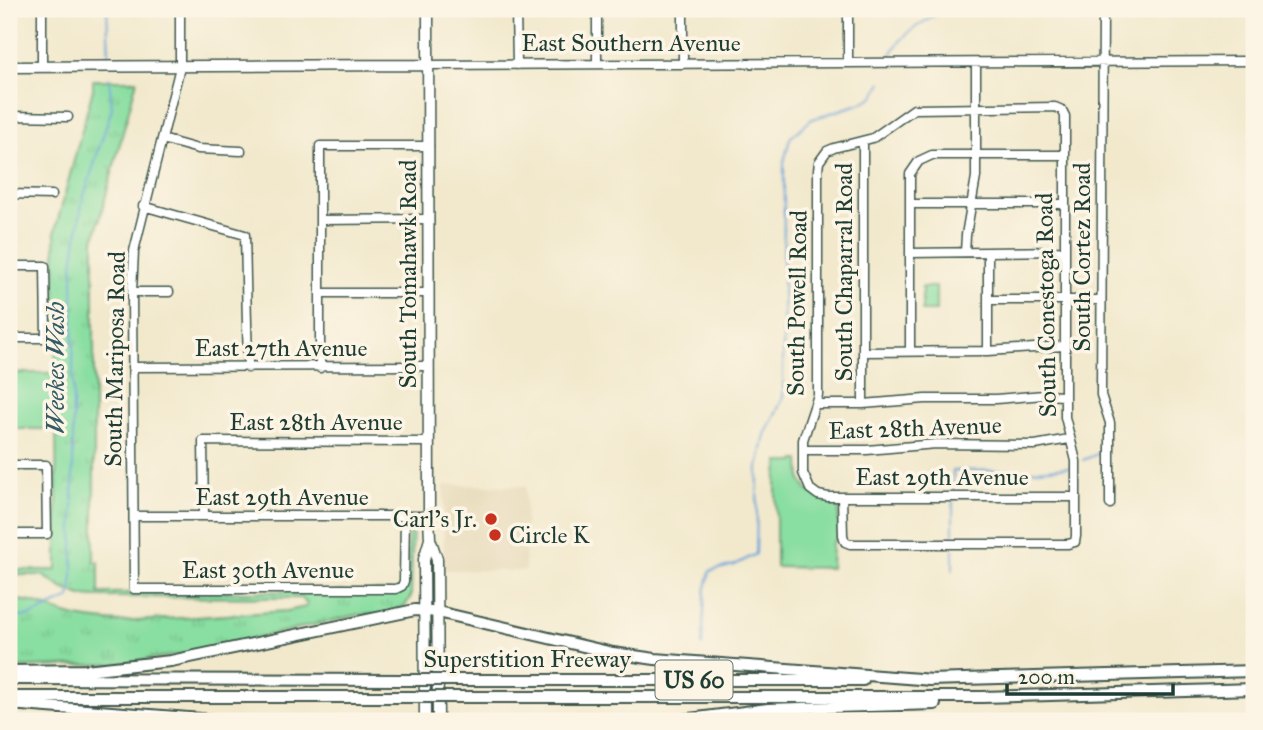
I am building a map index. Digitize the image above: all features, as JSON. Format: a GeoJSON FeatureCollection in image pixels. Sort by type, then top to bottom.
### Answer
{"type":"FeatureCollection","features":[{"type":"Feature","properties":{"kind":"highway"},"geometry":{"type":"LineString","coordinates":[[9,671],[85,670],[171,661],[415,610],[438,612],[613,653],[655,659],[933,680]]}},
{"type":"Feature","properties":{"kind":"highway"},"geometry":{"type":"LineString","coordinates":[[1148,676],[1254,665]]}},
{"type":"Feature","properties":{"kind":"highway","name":"Superstition Freeway"},"geometry":{"type":"LineString","coordinates":[[9,679],[933,680],[1254,671]]}},
{"type":"Feature","properties":{"kind":"highway","name":"Superstition Freeway"},"geometry":{"type":"LineString","coordinates":[[9,697],[1078,695],[1252,689]]}},
{"type":"Feature","properties":{"kind":"highway"},"geometry":{"type":"LineString","coordinates":[[674,721],[768,709],[982,703],[1078,695]]}},
{"type":"Feature","properties":{"kind":"highway"},"geometry":{"type":"LineString","coordinates":[[9,704],[227,721]]}},
{"type":"Feature","properties":{"kind":"main road","name":"South Tomahawk Road"},"geometry":{"type":"LineString","coordinates":[[428,9],[429,516],[430,539],[437,558],[438,721]]}},
{"type":"Feature","properties":{"kind":"main road","name":"East Southern Avenue"},"geometry":{"type":"LineString","coordinates":[[9,67],[428,65]]}},
{"type":"Feature","properties":{"kind":"main road","name":"South Tomahawk Road"},"geometry":{"type":"LineString","coordinates":[[425,721],[424,559],[430,539]]}},
{"type":"Feature","properties":{"kind":"street"},"geometry":{"type":"LineString","coordinates":[[42,9],[42,67]]}},
{"type":"Feature","properties":{"kind":"street","name":"South Mariposa Road"},"geometry":{"type":"LineString","coordinates":[[134,589],[134,251],[143,206],[180,67],[180,9]]}},
{"type":"Feature","properties":{"kind":"street"},"geometry":{"type":"LineString","coordinates":[[516,9],[517,65]]}},
{"type":"Feature","properties":{"kind":"street"},"geometry":{"type":"LineString","coordinates":[[597,9],[597,64]]}},
{"type":"Feature","properties":{"kind":"street"},"geometry":{"type":"LineString","coordinates":[[683,9],[683,64]]}},
{"type":"Feature","properties":{"kind":"street"},"geometry":{"type":"LineString","coordinates":[[848,9],[848,63]]}},
{"type":"Feature","properties":{"kind":"street","name":"South Cortez Road"},"geometry":{"type":"LineString","coordinates":[[1103,9],[1101,395],[1110,423],[1110,504]]}},
{"type":"Feature","properties":{"kind":"street","name":"East Southern Avenue"},"geometry":{"type":"LineString","coordinates":[[428,65],[1254,61]]}},
{"type":"Feature","properties":{"kind":"street"},"geometry":{"type":"LineString","coordinates":[[965,252],[965,235],[976,177],[976,63]]}},
{"type":"Feature","properties":{"kind":"street","name":"South Conestoga Road"},"geometry":{"type":"LineString","coordinates":[[842,497],[842,535],[845,542],[1069,544],[1074,542],[1076,537],[1076,461],[1065,425],[1064,396],[1065,116],[1062,110],[1055,107],[976,108]]}},
{"type":"Feature","properties":{"kind":"street"},"geometry":{"type":"LineString","coordinates":[[863,141],[873,138],[914,109],[976,108]]}},
{"type":"Feature","properties":{"kind":"street"},"geometry":{"type":"LineString","coordinates":[[9,116],[68,117]]}},
{"type":"Feature","properties":{"kind":"street"},"geometry":{"type":"LineString","coordinates":[[162,139],[198,149],[241,151]]}},
{"type":"Feature","properties":{"kind":"street","name":"South Powell Road"},"geometry":{"type":"LineString","coordinates":[[810,489],[803,473],[803,450],[805,432],[817,404],[818,170],[823,156],[834,148],[863,141]]}},
{"type":"Feature","properties":{"kind":"street","name":"South Chaparral Road"},"geometry":{"type":"LineString","coordinates":[[863,141],[863,404]]}},
{"type":"Feature","properties":{"kind":"street"},"geometry":{"type":"LineString","coordinates":[[320,368],[320,146],[429,146]]}},
{"type":"Feature","properties":{"kind":"street"},"geometry":{"type":"LineString","coordinates":[[910,351],[910,173],[919,162],[932,155],[1065,155]]}},
{"type":"Feature","properties":{"kind":"street"},"geometry":{"type":"LineString","coordinates":[[9,194],[52,195]]}},
{"type":"Feature","properties":{"kind":"street"},"geometry":{"type":"LineString","coordinates":[[910,204],[1064,204]]}},
{"type":"Feature","properties":{"kind":"street"},"geometry":{"type":"LineString","coordinates":[[143,206],[245,235],[248,368]]}},
{"type":"Feature","properties":{"kind":"street"},"geometry":{"type":"LineString","coordinates":[[320,220],[429,219]]}},
{"type":"Feature","properties":{"kind":"street"},"geometry":{"type":"LineString","coordinates":[[910,253],[1064,251]]}},
{"type":"Feature","properties":{"kind":"street"},"geometry":{"type":"LineString","coordinates":[[988,252],[988,351]]}},
{"type":"Feature","properties":{"kind":"street"},"geometry":{"type":"LineString","coordinates":[[9,266],[45,266],[46,338],[9,338]]}},
{"type":"Feature","properties":{"kind":"street"},"geometry":{"type":"LineString","coordinates":[[132,292],[169,292]]}},
{"type":"Feature","properties":{"kind":"street"},"geometry":{"type":"LineString","coordinates":[[320,293],[429,293]]}},
{"type":"Feature","properties":{"kind":"street"},"geometry":{"type":"LineString","coordinates":[[988,300],[1100,300]]}},
{"type":"Feature","properties":{"kind":"street"},"geometry":{"type":"LineString","coordinates":[[863,352],[988,351],[1064,346]]}},
{"type":"Feature","properties":{"kind":"street","name":"East 27th Avenue"},"geometry":{"type":"LineString","coordinates":[[132,367],[429,366]]}},
{"type":"Feature","properties":{"kind":"street"},"geometry":{"type":"LineString","coordinates":[[817,404],[1064,396]]}},
{"type":"Feature","properties":{"kind":"street","name":"East 28th Avenue"},"geometry":{"type":"LineString","coordinates":[[803,450],[867,450],[936,444],[1035,445],[1069,439]]}},
{"type":"Feature","properties":{"kind":"street","name":"East 28th Avenue"},"geometry":{"type":"LineString","coordinates":[[204,516],[203,441],[429,442]]}},
{"type":"Feature","properties":{"kind":"street"},"geometry":{"type":"LineString","coordinates":[[9,465],[46,466],[47,534],[9,534]]}},
{"type":"Feature","properties":{"kind":"street","name":"East 29th Avenue"},"geometry":{"type":"LineString","coordinates":[[810,489],[818,495],[842,497],[1076,496]]}},
{"type":"Feature","properties":{"kind":"street","name":"East 29th Avenue"},"geometry":{"type":"LineString","coordinates":[[134,516],[429,516]]}},
{"type":"Feature","properties":{"kind":"street","name":"East 30th Avenue"},"geometry":{"type":"LineString","coordinates":[[134,589],[396,589],[402,586],[404,581],[405,516]]}},
{"type":"Feature","properties":{"kind":"shaded area"},"geometry":{"type":"Polygon","coordinates":[[[444,485],[526,486],[525,571],[444,570],[444,485]]]}},
{"type":"Feature","properties":{"kind":"green space"},"geometry":{"type":"Polygon","coordinates":[[[93,80],[137,80],[94,240],[94,562],[99,562],[99,593],[401,591],[408,583],[408,524],[413,519],[411,596],[405,606],[382,614],[356,615],[192,653],[115,664],[9,668],[9,600],[34,603],[82,618],[120,622],[287,611],[306,607],[307,604],[301,598],[81,596],[42,575],[9,575],[9,570],[57,570],[55,231],[93,89],[93,80]]]}},
{"type":"Feature","properties":{"kind":"green space"},"geometry":{"type":"Polygon","coordinates":[[[922,287],[936,287],[936,311],[922,311],[922,287]]]}},
{"type":"Feature","properties":{"kind":"green space"},"geometry":{"type":"Polygon","coordinates":[[[9,373],[56,373],[56,429],[9,429],[9,373]]]}},
{"type":"Feature","properties":{"kind":"green space"},"geometry":{"type":"Polygon","coordinates":[[[800,460],[801,480],[808,491],[838,501],[838,538],[832,543],[831,568],[776,567],[776,480],[779,462],[800,460]]]}},
{"type":"Feature","properties":{"kind":"waterway","name":"Weekes Wash"},"geometry":{"type":"LineString","coordinates":[[107,9],[109,56]]}},
{"type":"Feature","properties":{"kind":"waterway"},"geometry":{"type":"LineString","coordinates":[[890,57],[906,35],[945,9]]}},
{"type":"Feature","properties":{"kind":"waterway","name":"Weekes Wash"},"geometry":{"type":"LineString","coordinates":[[9,618],[30,616],[70,598],[73,577],[73,265],[82,202],[112,108],[109,78]]}},
{"type":"Feature","properties":{"kind":"waterway"},"geometry":{"type":"LineString","coordinates":[[702,646],[705,592],[710,571],[735,565],[756,554],[758,467],[765,435],[783,398],[784,162],[790,138],[812,119],[862,103],[874,96],[882,82]]}},
{"type":"Feature","properties":{"kind":"waterway"},"geometry":{"type":"LineString","coordinates":[[1083,460],[1100,453],[1101,422]]}},
{"type":"Feature","properties":{"kind":"waterway"},"geometry":{"type":"LineString","coordinates":[[953,491],[953,471],[1069,467]]}},
{"type":"Feature","properties":{"kind":"waterway"},"geometry":{"type":"LineString","coordinates":[[953,501],[953,539]]}},
{"type":"Feature","properties":{"kind":"waterway"},"geometry":{"type":"LineString","coordinates":[[953,549],[953,570]]}},
{"type":"Feature","properties":{"kind":"place","name":"Carl's Jr."},"geometry":{"type":"Point","coordinates":[491,519]}},
{"type":"Feature","properties":{"kind":"place","name":"Circle K"},"geometry":{"type":"Point","coordinates":[495,535]}}]}
